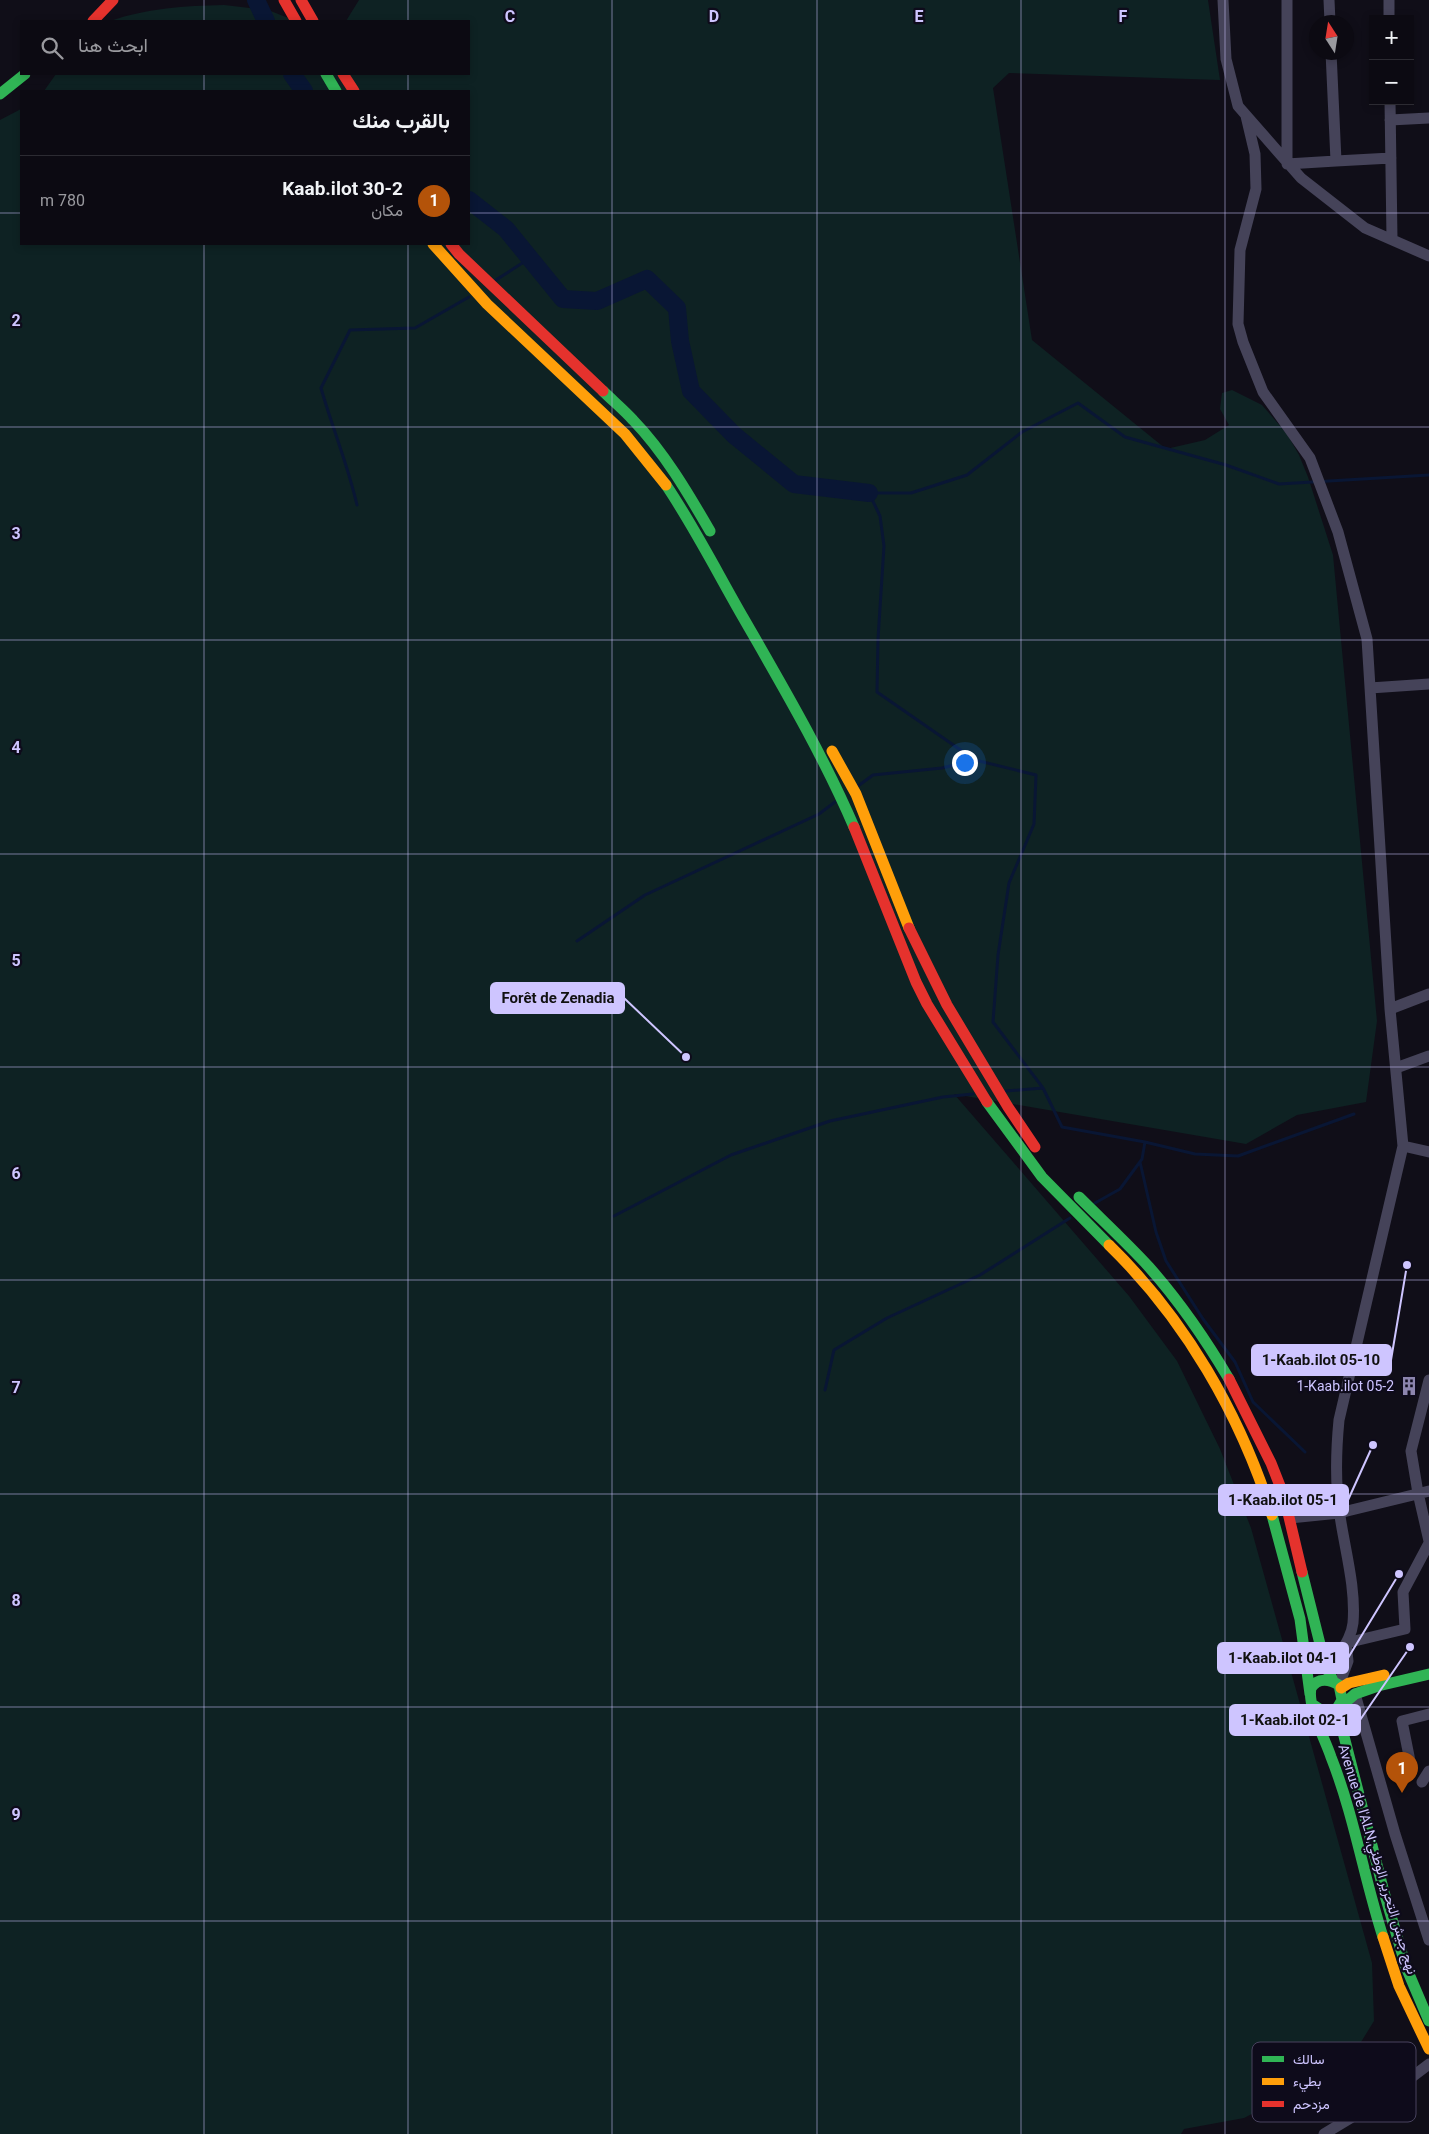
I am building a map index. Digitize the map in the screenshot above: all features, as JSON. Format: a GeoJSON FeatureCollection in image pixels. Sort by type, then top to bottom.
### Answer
{"type":"FeatureCollection","features":[{"type":"Feature","properties":{"kind":"main road"},"geometry":{"type":"LineString","coordinates":[[95,20],[114,0]]}},
{"type":"Feature","properties":{"kind":"main road"},"geometry":{"type":"LineString","coordinates":[[284,0],[295,20]]}},
{"type":"Feature","properties":{"kind":"main road"},"geometry":{"type":"LineString","coordinates":[[301,0],[312,20]]}},
{"type":"Feature","properties":{"kind":"main road"},"geometry":{"type":"LineString","coordinates":[[0,94],[25,75]]}},
{"type":"Feature","properties":{"kind":"main road"},"geometry":{"type":"LineString","coordinates":[[327,75],[335,90]]}},
{"type":"Feature","properties":{"kind":"main road"},"geometry":{"type":"LineString","coordinates":[[344,75],[353,90]]}},
{"type":"Feature","properties":{"kind":"main road","name":"Avenue de l'ALN;نهج جيش التحرير الوطني"},"geometry":{"type":"LineString","coordinates":[[434,245],[491,308],[619,426],[647,459],[669,491],[692,526],[796,711],[829,774],[852,821],[893,928],[923,995],[964,1067],[992,1112],[1042,1177],[1120,1257],[1179,1326],[1223,1396],[1257,1469],[1274,1518],[1294,1592],[1304,1639],[1311,1699],[1341,1782],[1370,1895],[1389,1956],[1416,2027],[1429,2050]]}},
{"type":"Feature","properties":{"kind":"main road"},"geometry":{"type":"LineString","coordinates":[[452,245],[458,254],[634,420],[685,487],[715,540]]}},
{"type":"Feature","properties":{"kind":"main road"},"geometry":{"type":"LineString","coordinates":[[828,743],[856,794],[872,831],[902,914],[947,1005],[1008,1106],[1043,1156]]}},
{"type":"Feature","properties":{"kind":"main road"},"geometry":{"type":"LineString","coordinates":[[1069,1186],[1148,1266],[1171,1293],[1210,1348],[1236,1391],[1256,1431],[1284,1496],[1324,1656],[1334,1681],[1343,1695],[1339,1707],[1384,1892],[1406,1966],[1428,2014]]}},
{"type":"Feature","properties":{"kind":"main road"},"geometry":{"type":"LineString","coordinates":[[1429,1664],[1349,1683],[1323,1680],[1314,1684],[1311,1699],[1320,1712],[1326,1712],[1339,1707],[1355,1694],[1378,1686],[1429,1674]]}},
{"type":"Feature","properties":{"kind":"street"},"geometry":{"type":"LineString","coordinates":[[1223,0],[1226,59],[1231,85],[1238,106],[1246,116],[1300,178],[1365,228],[1429,256]]}},
{"type":"Feature","properties":{"kind":"street"},"geometry":{"type":"LineString","coordinates":[[1287,0],[1287,164]]}},
{"type":"Feature","properties":{"kind":"street"},"geometry":{"type":"LineString","coordinates":[[1329,0],[1330,15]]}},
{"type":"Feature","properties":{"kind":"street"},"geometry":{"type":"LineString","coordinates":[[1388,0],[1389,15]]}},
{"type":"Feature","properties":{"kind":"street"},"geometry":{"type":"LineString","coordinates":[[1331,60],[1336,161]]}},
{"type":"Feature","properties":{"kind":"street"},"geometry":{"type":"LineString","coordinates":[[1390,105],[1392,239]]}},
{"type":"Feature","properties":{"kind":"street"},"geometry":{"type":"LineString","coordinates":[[1246,116],[1255,154],[1256,189],[1240,250],[1238,324],[1243,342],[1263,392],[1310,458],[1334,523],[1367,639],[1390,1008],[1402,1146],[1339,1420],[1336,1447],[1339,1513],[1352,1597],[1353,1624],[1334,1681]]}},
{"type":"Feature","properties":{"kind":"street"},"geometry":{"type":"LineString","coordinates":[[1390,120],[1429,118]]}},
{"type":"Feature","properties":{"kind":"street"},"geometry":{"type":"LineString","coordinates":[[1287,164],[1391,158]]}},
{"type":"Feature","properties":{"kind":"street"},"geometry":{"type":"LineString","coordinates":[[1370,688],[1429,684]]}},
{"type":"Feature","properties":{"kind":"street"},"geometry":{"type":"LineString","coordinates":[[1390,1008],[1429,994]]}},
{"type":"Feature","properties":{"kind":"street"},"geometry":{"type":"LineString","coordinates":[[1396,1068],[1429,1056]]}},
{"type":"Feature","properties":{"kind":"street"},"geometry":{"type":"LineString","coordinates":[[1402,1146],[1429,1152]]}},
{"type":"Feature","properties":{"kind":"street"},"geometry":{"type":"LineString","coordinates":[[1346,1643],[1405,1628],[1403,1592],[1429,1542],[1423,1492],[1411,1451],[1429,1380]]}},
{"type":"Feature","properties":{"kind":"street"},"geometry":{"type":"LineString","coordinates":[[1290,1518],[1339,1513],[1423,1492]]}},
{"type":"Feature","properties":{"kind":"street"},"geometry":{"type":"LineString","coordinates":[[1334,1681],[1348,1662],[1346,1643]]}},
{"type":"Feature","properties":{"kind":"street"},"geometry":{"type":"LineString","coordinates":[[1355,1694],[1395,1834],[1429,1940]]}},
{"type":"Feature","properties":{"kind":"street"},"geometry":{"type":"LineString","coordinates":[[1411,1766],[1402,1721],[1429,1714]]}},
{"type":"Feature","properties":{"kind":"street"},"geometry":{"type":"LineString","coordinates":[[1422,1782],[1429,1771]]}},
{"type":"Feature","properties":{"kind":"street"},"geometry":{"type":"LineString","coordinates":[[1416,2074],[1429,2064]]}},
{"type":"Feature","properties":{"kind":"street"},"geometry":{"type":"LineString","coordinates":[[1324,2134],[1344,2122]]}},
{"type":"Feature","properties":{"kind":"green space"},"geometry":{"type":"Polygon","coordinates":[[[359,0],[1208,0],[1220,80],[1009,73],[993,88],[1032,340],[1166,449],[1205,440],[1229,425],[1220,409],[1222,393],[1232,390],[1262,405],[1287,434],[1299,455],[1308,477],[1333,555],[1377,1021],[1366,1102],[1297,1115],[1246,1144],[954,1094],[1129,1296],[1177,1361],[1220,1449],[1251,1528],[1372,1963],[1374,2021],[1361,2042],[1252,2042],[1252,2114],[1244,2118],[1184,2129],[1181,2134],[0,2134],[0,120],[20,110],[20,245],[470,245],[470,90],[45,90],[55,75],[470,75],[470,20],[347,20],[359,0]]]}},
{"type":"Feature","properties":{"kind":"green space"},"geometry":{"type":"Polygon","coordinates":[[[224,5],[268,10],[293,20],[114,20],[166,8],[224,5]]]}},
{"type":"Feature","properties":{"kind":"waterway"},"geometry":{"type":"LineString","coordinates":[[256,0],[266,20]]}},
{"type":"Feature","properties":{"kind":"waterway"},"geometry":{"type":"LineString","coordinates":[[293,75],[303,90]]}},
{"type":"Feature","properties":{"kind":"waterway"},"geometry":{"type":"LineString","coordinates":[[470,201],[506,229],[563,299],[597,301],[647,279],[677,308],[680,341],[691,391],[734,435],[794,484],[869,493]]}},
{"type":"Feature","properties":{"kind":"waterway"},"geometry":{"type":"LineString","coordinates":[[496,280],[530,258]]}},
{"type":"Feature","properties":{"kind":"waterway"},"geometry":{"type":"LineString","coordinates":[[357,505],[321,388],[350,330],[415,328],[469,297]]}},
{"type":"Feature","properties":{"kind":"waterway"},"geometry":{"type":"LineString","coordinates":[[1354,1114],[1238,1156],[1195,1154],[1145,1142],[1062,1127],[1043,1088],[993,1022],[998,955],[1009,883],[1034,824],[1036,775],[975,760],[877,692],[878,639],[884,546],[880,516],[869,493],[911,493],[967,475],[1022,432],[1078,403],[1125,437],[1226,465],[1279,484],[1429,475]]}},
{"type":"Feature","properties":{"kind":"waterway"},"geometry":{"type":"LineString","coordinates":[[858,786],[873,775],[942,768],[975,760]]}},
{"type":"Feature","properties":{"kind":"waterway"},"geometry":{"type":"LineString","coordinates":[[577,941],[645,895],[819,814],[835,802]]}},
{"type":"Feature","properties":{"kind":"waterway"},"geometry":{"type":"LineString","coordinates":[[1006,1091],[1043,1088]]}},
{"type":"Feature","properties":{"kind":"waterway"},"geometry":{"type":"LineString","coordinates":[[614,1216],[731,1155],[830,1121],[943,1097],[973,1094]]}},
{"type":"Feature","properties":{"kind":"waterway"},"geometry":{"type":"LineString","coordinates":[[1095,1203],[1120,1189],[1142,1159],[1145,1142]]}},
{"type":"Feature","properties":{"kind":"waterway"},"geometry":{"type":"LineString","coordinates":[[1140,1162],[1156,1232],[1166,1261],[1203,1319],[1235,1362],[1253,1402],[1305,1452]]}},
{"type":"Feature","properties":{"kind":"waterway"},"geometry":{"type":"LineString","coordinates":[[825,1390],[834,1350],[887,1318],[980,1275],[1070,1218]]}},
{"type":"Feature","properties":{"kind":"traffic: fast"},"geometry":{"type":"LineString","coordinates":[[0,94],[24,75]]}},
{"type":"Feature","properties":{"kind":"traffic: fast"},"geometry":{"type":"LineString","coordinates":[[327,75],[335,90]]}},
{"type":"Feature","properties":{"kind":"traffic: fast"},"geometry":{"type":"LineString","coordinates":[[603,391],[630,416],[665,459],[710,531]]}},
{"type":"Feature","properties":{"kind":"traffic: fast"},"geometry":{"type":"LineString","coordinates":[[666,485],[697,534],[802,722],[854,827]]}},
{"type":"Feature","properties":{"kind":"traffic: fast"},"geometry":{"type":"LineString","coordinates":[[987,1102],[1042,1177],[1109,1245]]}},
{"type":"Feature","properties":{"kind":"traffic: fast"},"geometry":{"type":"LineString","coordinates":[[1079,1197],[1132,1249],[1160,1280],[1192,1322],[1229,1379]]}},
{"type":"Feature","properties":{"kind":"traffic: fast"},"geometry":{"type":"LineString","coordinates":[[1272,1515],[1300,1619],[1310,1694]]}},
{"type":"Feature","properties":{"kind":"traffic: fast"},"geometry":{"type":"LineString","coordinates":[[1302,1572],[1323,1656],[1333,1681]]}},
{"type":"Feature","properties":{"kind":"traffic: fast"},"geometry":{"type":"LineString","coordinates":[[1341,1706],[1355,1694],[1378,1686],[1429,1674]]}},
{"type":"Feature","properties":{"kind":"traffic: fast"},"geometry":{"type":"LineString","coordinates":[[1312,1704],[1324,1712],[1336,1710],[1342,1700],[1339,1685],[1328,1680],[1317,1682],[1311,1688],[1310,1695],[1312,1704],[1317,1722],[1339,1779],[1353,1824],[1383,1937]]}},
{"type":"Feature","properties":{"kind":"traffic: fast"},"geometry":{"type":"LineString","coordinates":[[1337,1709],[1384,1892],[1406,1967],[1429,2021]]}},
{"type":"Feature","properties":{"kind":"traffic: slow"},"geometry":{"type":"LineString","coordinates":[[434,245],[487,304],[625,434],[666,485]]}},
{"type":"Feature","properties":{"kind":"traffic: slow"},"geometry":{"type":"LineString","coordinates":[[832,751],[856,794],[909,928]]}},
{"type":"Feature","properties":{"kind":"traffic: slow"},"geometry":{"type":"LineString","coordinates":[[1109,1245],[1162,1304],[1186,1336],[1207,1370],[1244,1441],[1272,1515]]}},
{"type":"Feature","properties":{"kind":"traffic: slow"},"geometry":{"type":"LineString","coordinates":[[1341,1688],[1349,1683],[1384,1675]]}},
{"type":"Feature","properties":{"kind":"traffic: slow"},"geometry":{"type":"LineString","coordinates":[[1383,1937],[1399,1986],[1429,2049]]}},
{"type":"Feature","properties":{"kind":"traffic: jam"},"geometry":{"type":"LineString","coordinates":[[94,20],[113,0]]}},
{"type":"Feature","properties":{"kind":"traffic: jam"},"geometry":{"type":"LineString","coordinates":[[284,0],[295,20]]}},
{"type":"Feature","properties":{"kind":"traffic: jam"},"geometry":{"type":"LineString","coordinates":[[301,0],[312,20]]}},
{"type":"Feature","properties":{"kind":"traffic: jam"},"geometry":{"type":"LineString","coordinates":[[344,75],[353,90]]}},
{"type":"Feature","properties":{"kind":"traffic: jam"},"geometry":{"type":"LineString","coordinates":[[452,245],[603,391]]}},
{"type":"Feature","properties":{"kind":"traffic: jam"},"geometry":{"type":"LineString","coordinates":[[854,827],[916,982],[927,1004],[987,1102]]}},
{"type":"Feature","properties":{"kind":"traffic: jam"},"geometry":{"type":"LineString","coordinates":[[909,928],[947,1005],[1008,1107],[1035,1147]]}},
{"type":"Feature","properties":{"kind":"traffic: jam"},"geometry":{"type":"LineString","coordinates":[[1229,1379],[1271,1463],[1284,1496],[1302,1572]]}},
{"type":"Feature","properties":{"kind":"place","name":"Forêt de Zenadia"},"geometry":{"type":"Point","coordinates":[686,1057]}},
{"type":"Feature","properties":{"kind":"place","name":"1-Kaab.ilot 05-10"},"geometry":{"type":"Point","coordinates":[1407,1265]}},
{"type":"Feature","properties":{"kind":"place","name":"1-Kaab.ilot 05-2"},"geometry":{"type":"Point","coordinates":[1409,1386]}},
{"type":"Feature","properties":{"kind":"place","name":"1-Kaab.ilot 05-1"},"geometry":{"type":"Point","coordinates":[1373,1445]}},
{"type":"Feature","properties":{"kind":"place","name":"1-Kaab.ilot 04-1"},"geometry":{"type":"Point","coordinates":[1399,1574]}},
{"type":"Feature","properties":{"kind":"place","name":"1-Kaab.ilot 02-1"},"geometry":{"type":"Point","coordinates":[1410,1647]}},
{"type":"Feature","properties":{"kind":"place","name":"Kaab.ilot 30-2"},"geometry":{"type":"Point","coordinates":[1402,1793]}}]}
